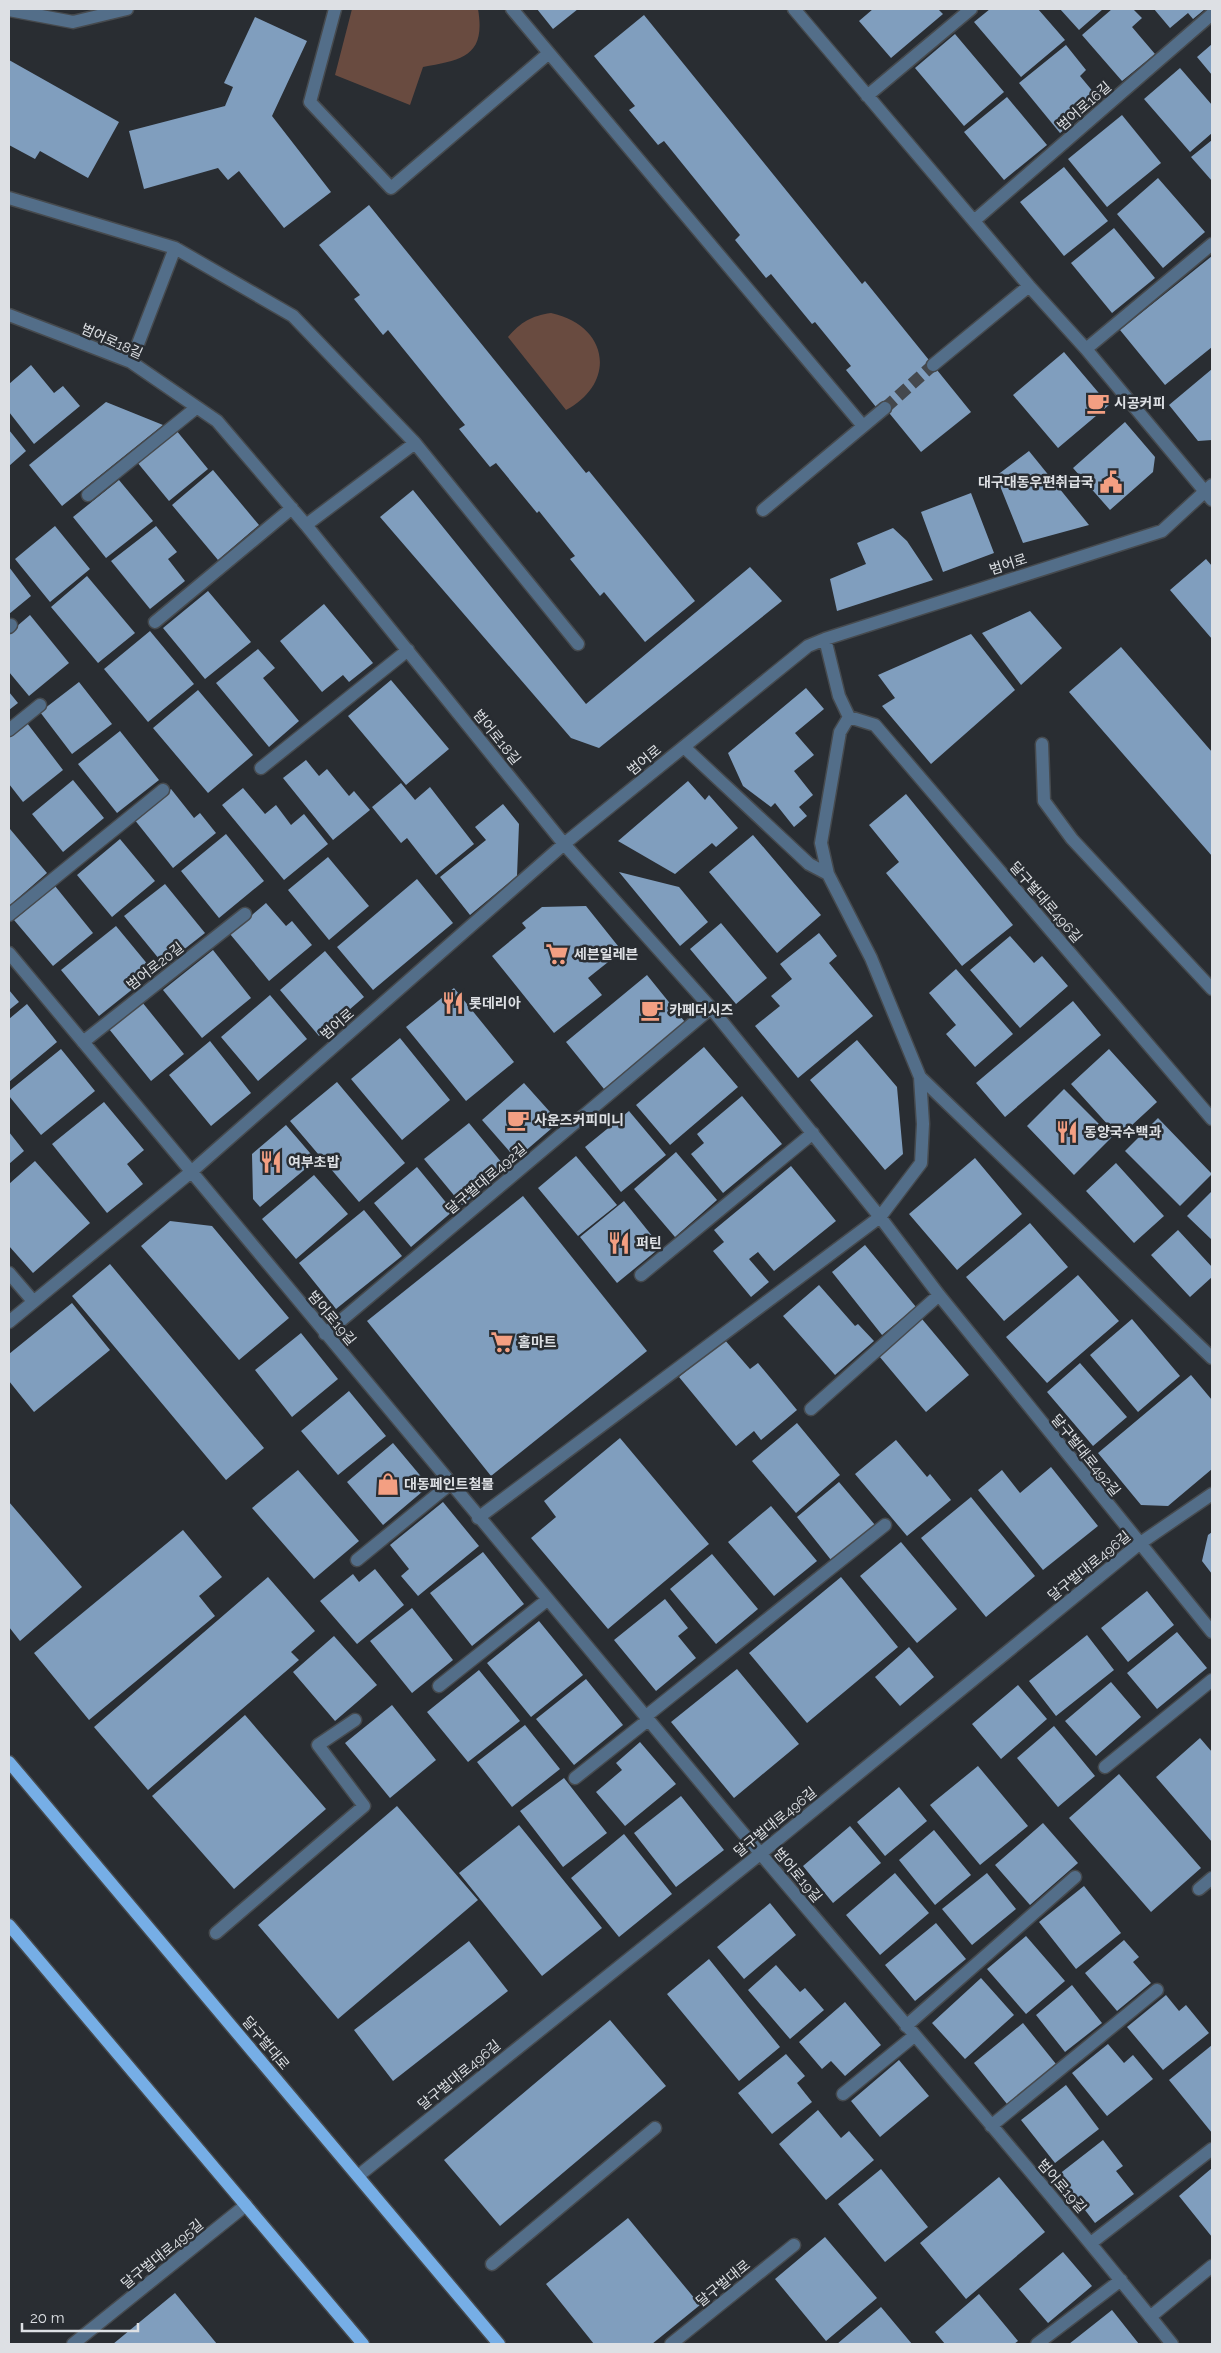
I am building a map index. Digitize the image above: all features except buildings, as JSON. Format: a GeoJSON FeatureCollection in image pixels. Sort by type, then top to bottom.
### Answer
{"type":"FeatureCollection","features":[{"type":"Feature","properties":{"kind":"main road","name":"달구벌대로"},"geometry":{"type":"LineString","coordinates":[[9,1762],[499,2344]]}},
{"type":"Feature","properties":{"kind":"main road"},"geometry":{"type":"LineString","coordinates":[[9,1925],[363,2344]]}},
{"type":"Feature","properties":{"kind":"street"},"geometry":{"type":"LineString","coordinates":[[9,10],[73,22],[127,9]]}},
{"type":"Feature","properties":{"kind":"street"},"geometry":{"type":"LineString","coordinates":[[335,9],[310,102],[391,188],[549,53]]}},
{"type":"Feature","properties":{"kind":"street"},"geometry":{"type":"LineString","coordinates":[[512,9],[863,426]]}},
{"type":"Feature","properties":{"kind":"street"},"geometry":{"type":"LineString","coordinates":[[794,9],[1030,286],[1210,492]]}},
{"type":"Feature","properties":{"kind":"street"},"geometry":{"type":"LineString","coordinates":[[867,96],[968,10]]}},
{"type":"Feature","properties":{"kind":"street","name":"범어로16길"},"geometry":{"type":"LineString","coordinates":[[975,220],[1212,14]]}},
{"type":"Feature","properties":{"kind":"street"},"geometry":{"type":"LineString","coordinates":[[9,198],[175,248],[293,316],[415,443],[578,644]]}},
{"type":"Feature","properties":{"kind":"street"},"geometry":{"type":"LineString","coordinates":[[1086,349],[1212,244]]}},
{"type":"Feature","properties":{"kind":"street"},"geometry":{"type":"LineString","coordinates":[[131,362],[175,248]]}},
{"type":"Feature","properties":{"kind":"street"},"geometry":{"type":"LineString","coordinates":[[933,365],[1030,286]]}},
{"type":"Feature","properties":{"kind":"street","name":"범어로18길"},"geometry":{"type":"LineString","coordinates":[[9,315],[131,362],[196,408],[218,421],[306,525],[564,844]]}},
{"type":"Feature","properties":{"kind":"street"},"geometry":{"type":"LineString","coordinates":[[88,495],[196,408]]}},
{"type":"Feature","properties":{"kind":"street"},"geometry":{"type":"LineString","coordinates":[[763,510],[885,408]]}},
{"type":"Feature","properties":{"kind":"street"},"geometry":{"type":"LineString","coordinates":[[306,525],[415,443]]}},
{"type":"Feature","properties":{"kind":"street","name":"범어로"},"geometry":{"type":"LineString","coordinates":[[9,1322],[191,1172],[564,844],[808,646],[825,638],[1162,531],[1210,492]]}},
{"type":"Feature","properties":{"kind":"street"},"geometry":{"type":"LineString","coordinates":[[155,622],[292,508]]}},
{"type":"Feature","properties":{"kind":"street"},"geometry":{"type":"LineString","coordinates":[[478,1518],[880,1217],[921,1163],[923,1124],[920,1077],[872,958],[828,874],[821,843],[840,732],[849,717],[839,696],[825,638]]}},
{"type":"Feature","properties":{"kind":"street"},"geometry":{"type":"LineString","coordinates":[[261,768],[408,650]]}},
{"type":"Feature","properties":{"kind":"street"},"geometry":{"type":"LineString","coordinates":[[9,730],[40,705]]}},
{"type":"Feature","properties":{"kind":"street","name":"달구벌대로496길"},"geometry":{"type":"LineString","coordinates":[[849,717],[875,725],[1212,1119]]}},
{"type":"Feature","properties":{"kind":"street"},"geometry":{"type":"LineString","coordinates":[[1042,744],[1044,801],[1072,839],[1212,989]]}},
{"type":"Feature","properties":{"kind":"street"},"geometry":{"type":"LineString","coordinates":[[684,747],[809,864],[828,874]]}},
{"type":"Feature","properties":{"kind":"street"},"geometry":{"type":"LineString","coordinates":[[9,915],[163,790]]}},
{"type":"Feature","properties":{"kind":"street","name":"달구벌대로492길"},"geometry":{"type":"LineString","coordinates":[[564,844],[711,1008],[880,1217],[939,1295],[1212,1632]]}},
{"type":"Feature","properties":{"kind":"street","name":"범어로20길"},"geometry":{"type":"LineString","coordinates":[[83,1042],[245,914]]}},
{"type":"Feature","properties":{"kind":"street"},"geometry":{"type":"LineString","coordinates":[[9,952],[191,1172]]}},
{"type":"Feature","properties":{"kind":"street","name":"달구벌대로492길"},"geometry":{"type":"LineString","coordinates":[[325,1334],[711,1008]]}},
{"type":"Feature","properties":{"kind":"street"},"geometry":{"type":"LineString","coordinates":[[920,1077],[1212,1358]]}},
{"type":"Feature","properties":{"kind":"street"},"geometry":{"type":"LineString","coordinates":[[641,1275],[813,1133]]}},
{"type":"Feature","properties":{"kind":"street","name":"범어로19길"},"geometry":{"type":"LineString","coordinates":[[191,1172],[760,1854],[1091,2242],[1172,2344]]}},
{"type":"Feature","properties":{"kind":"street"},"geometry":{"type":"LineString","coordinates":[[9,1273],[33,1301]]}},
{"type":"Feature","properties":{"kind":"street"},"geometry":{"type":"LineString","coordinates":[[811,1409],[939,1295]]}},
{"type":"Feature","properties":{"kind":"street"},"geometry":{"type":"LineString","coordinates":[[357,1560],[450,1484]]}},
{"type":"Feature","properties":{"kind":"street","name":"달구벌대로496길"},"geometry":{"type":"LineString","coordinates":[[358,2176],[760,1854],[1139,1544],[1212,1494]]}},
{"type":"Feature","properties":{"kind":"street"},"geometry":{"type":"LineString","coordinates":[[575,1778],[646,1718],[885,1525]]}},
{"type":"Feature","properties":{"kind":"street"},"geometry":{"type":"LineString","coordinates":[[440,1686],[547,1600]]}},
{"type":"Feature","properties":{"kind":"street"},"geometry":{"type":"LineString","coordinates":[[1105,1767],[1212,1680]]}},
{"type":"Feature","properties":{"kind":"street"},"geometry":{"type":"LineString","coordinates":[[216,1933],[364,1806],[318,1745],[355,1720]]}},
{"type":"Feature","properties":{"kind":"street"},"geometry":{"type":"LineString","coordinates":[[843,2094],[1075,1877]]}},
{"type":"Feature","properties":{"kind":"street"},"geometry":{"type":"LineString","coordinates":[[1199,1889],[1212,1878]]}},
{"type":"Feature","properties":{"kind":"street"},"geometry":{"type":"LineString","coordinates":[[991,2126],[1158,1990]]}},
{"type":"Feature","properties":{"kind":"street"},"geometry":{"type":"LineString","coordinates":[[492,2264],[655,2128]]}},
{"type":"Feature","properties":{"kind":"street"},"geometry":{"type":"LineString","coordinates":[[1091,2242],[1212,2149]]}},
{"type":"Feature","properties":{"kind":"street","name":"달구벌대로495길"},"geometry":{"type":"LineString","coordinates":[[73,2344],[246,2206]]}},
{"type":"Feature","properties":{"kind":"street","name":"달구벌대로"},"geometry":{"type":"LineString","coordinates":[[671,2344],[794,2245]]}},
{"type":"Feature","properties":{"kind":"street"},"geometry":{"type":"LineString","coordinates":[[1150,2317],[1212,2266]]}},
{"type":"Feature","properties":{"kind":"street"},"geometry":{"type":"LineString","coordinates":[[1037,2344],[1121,2280]]}},
{"type":"Feature","properties":{"kind":"shaded area"},"geometry":{"type":"Polygon","coordinates":[[[352,9],[478,9],[480,25],[478,37],[475,46],[460,58],[450,62],[423,67],[410,105],[335,75],[352,9]]]}},
{"type":"Feature","properties":{"kind":"shaded area"},"geometry":{"type":"Polygon","coordinates":[[[551,313],[570,319],[585,329],[595,342],[599,356],[599,370],[594,385],[583,398],[566,410],[508,337],[517,327],[527,321],[551,313]]]}},
{"type":"Feature","properties":{"kind":"tunnel"},"geometry":{"type":"LineString","coordinates":[[885,408],[933,365]]}},
{"type":"Feature","properties":{"kind":"place","name":"시공커피"},"geometry":{"type":"Point","coordinates":[1098,403]}},
{"type":"Feature","properties":{"kind":"place","name":"대구대동우편취급국"},"geometry":{"type":"Point","coordinates":[1111,482]}},
{"type":"Feature","properties":{"kind":"place","name":"세븐일레븐"},"geometry":{"type":"Point","coordinates":[557,954]}},
{"type":"Feature","properties":{"kind":"place","name":"롯데리아"},"geometry":{"type":"Point","coordinates":[453,1003]}},
{"type":"Feature","properties":{"kind":"place","name":"카페더시즈"},"geometry":{"type":"Point","coordinates":[652,1010]}},
{"type":"Feature","properties":{"kind":"place","name":"사운즈커피미니"},"geometry":{"type":"Point","coordinates":[518,1120]}},
{"type":"Feature","properties":{"kind":"place","name":"동양국수백과"},"geometry":{"type":"Point","coordinates":[1067,1132]}},
{"type":"Feature","properties":{"kind":"place","name":"여부초밥"},"geometry":{"type":"Point","coordinates":[271,1162]}},
{"type":"Feature","properties":{"kind":"place","name":"퍼틴"},"geometry":{"type":"Point","coordinates":[619,1243]}},
{"type":"Feature","properties":{"kind":"place","name":"홈마트"},"geometry":{"type":"Point","coordinates":[502,1342]}},
{"type":"Feature","properties":{"kind":"place","name":"대동페인트철물"},"geometry":{"type":"Point","coordinates":[388,1484]}}]}
